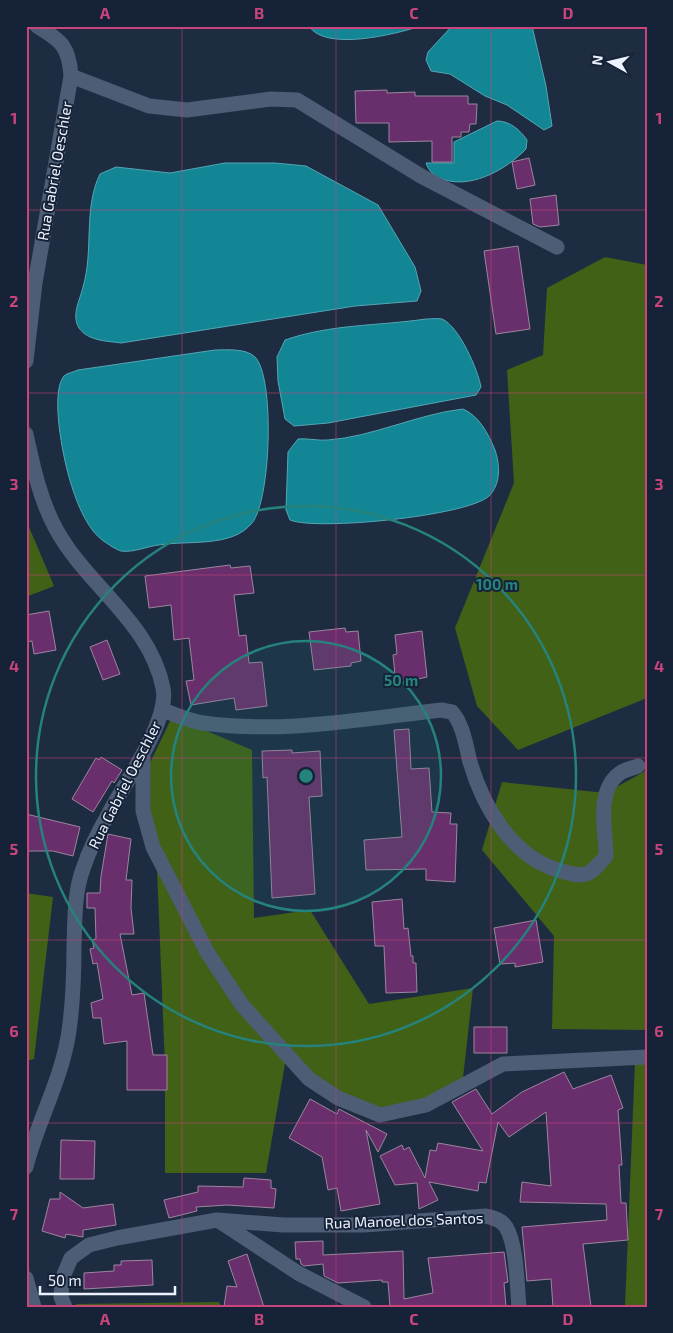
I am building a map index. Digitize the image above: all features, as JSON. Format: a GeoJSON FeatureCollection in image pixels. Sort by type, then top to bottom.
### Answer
{"type":"FeatureCollection","features":[{"type":"Feature","properties":{"kind":"street","name":"Rua Gabriel Oeschler"},"geometry":{"type":"LineString","coordinates":[[26,360],[35,283],[71,76],[69,54],[63,44],[37,26]]}},
{"type":"Feature","properties":{"kind":"street"},"geometry":{"type":"LineString","coordinates":[[71,76],[149,106],[187,110],[271,99],[297,100],[421,176],[557,247]]}},
{"type":"Feature","properties":{"kind":"street","name":"Rua Gabriel Oeschler"},"geometry":{"type":"LineString","coordinates":[[26,434],[40,491],[56,529],[84,568],[139,632],[149,649],[164,689],[163,710],[143,753],[107,815],[82,871],[75,909],[74,984],[68,1038],[57,1081],[26,1167]]}},
{"type":"Feature","properties":{"kind":"street"},"geometry":{"type":"LineString","coordinates":[[163,710],[201,723],[243,727],[323,724],[441,710],[452,712],[458,720],[474,775],[497,823],[521,850],[547,867],[579,876],[593,872],[606,856],[604,808],[610,784],[620,773],[638,766]]}},
{"type":"Feature","properties":{"kind":"street"},"geometry":{"type":"LineString","coordinates":[[143,753],[143,811],[153,846],[207,952],[242,1005],[310,1079],[338,1098],[380,1115],[426,1105],[503,1064],[647,1056]]}},
{"type":"Feature","properties":{"kind":"street","name":"Rua Manoel dos Santos"},"geometry":{"type":"LineString","coordinates":[[65,1307],[61,1297],[62,1279],[71,1258],[89,1245],[217,1220],[292,1225],[364,1225],[486,1216],[498,1220],[506,1227],[512,1242],[519,1307]]}},
{"type":"Feature","properties":{"kind":"street"},"geometry":{"type":"LineString","coordinates":[[217,1220],[298,1273],[364,1307]]}},
{"type":"Feature","properties":{"kind":"street"},"geometry":{"type":"LineString","coordinates":[[26,1278],[34,1307]]}},
{"type":"Feature","properties":{"kind":"shaded area"},"geometry":{"type":"Polygon","coordinates":[[[309,26],[421,26],[379,36],[345,40],[317,34],[309,26]]]}},
{"type":"Feature","properties":{"kind":"shaded area"},"geometry":{"type":"Polygon","coordinates":[[[452,26],[532,26],[546,86],[552,126],[544,130],[507,105],[485,96],[450,74],[431,71],[426,60],[428,52],[452,26]]]}},
{"type":"Feature","properties":{"kind":"shaded area"},"geometry":{"type":"Polygon","coordinates":[[[497,121],[502,121],[514,127],[527,140],[526,149],[518,157],[497,171],[473,180],[461,182],[449,181],[438,177],[429,169],[426,163],[454,163],[454,142],[497,121]]]}},
{"type":"Feature","properties":{"kind":"shaded area"},"geometry":{"type":"Polygon","coordinates":[[[225,163],[275,163],[306,166],[378,205],[415,267],[421,291],[417,301],[355,306],[121,343],[98,340],[87,336],[79,328],[76,313],[88,259],[92,201],[100,174],[116,167],[170,173],[225,163]]]}},
{"type":"Feature","properties":{"kind":"shaded area"},"geometry":{"type":"Polygon","coordinates":[[[605,257],[647,265],[647,698],[518,750],[477,706],[455,628],[514,483],[507,370],[543,355],[547,288],[605,257]]]}},
{"type":"Feature","properties":{"kind":"shaded area"},"geometry":{"type":"Polygon","coordinates":[[[442,319],[455,330],[461,339],[479,379],[481,387],[476,395],[328,423],[294,426],[285,419],[278,381],[277,357],[285,340],[337,328],[442,319]]]}},
{"type":"Feature","properties":{"kind":"shaded area"},"geometry":{"type":"Polygon","coordinates":[[[215,350],[236,350],[251,354],[255,357],[261,369],[266,388],[268,412],[267,466],[258,510],[252,523],[243,531],[221,540],[159,545],[130,551],[117,550],[98,537],[92,530],[82,513],[71,485],[59,425],[58,396],[60,384],[64,376],[78,370],[215,350]]]}},
{"type":"Feature","properties":{"kind":"shaded area"},"geometry":{"type":"Polygon","coordinates":[[[463,409],[474,416],[482,426],[495,450],[498,474],[496,486],[489,496],[453,510],[391,520],[329,524],[290,520],[286,510],[288,452],[298,439],[324,440],[345,438],[463,409]]]}},
{"type":"Feature","properties":{"kind":"shaded area"},"geometry":{"type":"Polygon","coordinates":[[[26,520],[54,586],[26,597],[26,520]]]}},
{"type":"Feature","properties":{"kind":"shaded area"},"geometry":{"type":"Polygon","coordinates":[[[171,719],[202,729],[252,750],[254,918],[310,910],[369,1004],[473,988],[463,1078],[428,1102],[380,1110],[342,1095],[312,1077],[287,1052],[266,1173],[165,1173],[165,1066],[156,844],[149,804],[149,765],[171,719]]]}},
{"type":"Feature","properties":{"kind":"shaded area"},"geometry":{"type":"Polygon","coordinates":[[[647,770],[647,1030],[552,1029],[554,936],[482,850],[502,782],[606,793],[647,770]]]}},
{"type":"Feature","properties":{"kind":"shaded area"},"geometry":{"type":"Polygon","coordinates":[[[26,893],[53,897],[34,1059],[26,1061],[26,893]]]}},
{"type":"Feature","properties":{"kind":"shaded area"},"geometry":{"type":"Polygon","coordinates":[[[635,1061],[647,1061],[647,1307],[625,1307],[635,1061]]]}},
{"type":"Feature","properties":{"kind":"shaded area"},"geometry":{"type":"Polygon","coordinates":[[[219,1302],[221,1307],[78,1307],[76,1304],[219,1302]]]}},
{"type":"Feature","properties":{"kind":"building"},"geometry":{"type":"Polygon","coordinates":[[[387,90],[387,93],[415,92],[415,96],[468,96],[468,104],[477,104],[476,124],[470,124],[469,132],[461,132],[461,137],[452,137],[452,162],[432,162],[432,141],[389,142],[389,123],[356,123],[355,91],[387,90]]]}},
{"type":"Feature","properties":{"kind":"building"},"geometry":{"type":"Polygon","coordinates":[[[529,158],[535,185],[517,189],[512,162],[529,158]]]}},
{"type":"Feature","properties":{"kind":"building"},"geometry":{"type":"Polygon","coordinates":[[[556,195],[559,225],[540,227],[533,224],[530,199],[556,195]]]}},
{"type":"Feature","properties":{"kind":"building"},"geometry":{"type":"Polygon","coordinates":[[[518,246],[530,329],[496,334],[484,251],[518,246]]]}},
{"type":"Feature","properties":{"kind":"building"},"geometry":{"type":"Polygon","coordinates":[[[230,565],[231,568],[250,566],[254,593],[234,595],[239,636],[246,635],[249,663],[262,662],[267,706],[236,710],[234,698],[191,705],[186,681],[194,680],[189,638],[174,640],[171,605],[149,608],[145,576],[230,565]]]}},
{"type":"Feature","properties":{"kind":"building"},"geometry":{"type":"Polygon","coordinates":[[[49,611],[56,650],[34,654],[32,641],[26,642],[26,615],[49,611]]]}},
{"type":"Feature","properties":{"kind":"building"},"geometry":{"type":"Polygon","coordinates":[[[345,628],[346,632],[358,631],[361,661],[351,663],[351,666],[314,670],[309,632],[345,628]]]}},
{"type":"Feature","properties":{"kind":"building"},"geometry":{"type":"Polygon","coordinates":[[[422,631],[427,677],[396,684],[393,655],[397,654],[395,635],[422,631]]]}},
{"type":"Feature","properties":{"kind":"building"},"geometry":{"type":"Polygon","coordinates":[[[107,640],[120,674],[103,680],[90,647],[107,640]]]}},
{"type":"Feature","properties":{"kind":"building"},"geometry":{"type":"Polygon","coordinates":[[[409,729],[411,769],[429,768],[432,812],[451,813],[450,824],[457,824],[455,882],[426,880],[426,869],[366,870],[364,840],[402,837],[394,730],[409,729]]]}},
{"type":"Feature","properties":{"kind":"building"},"geometry":{"type":"Polygon","coordinates":[[[292,750],[292,753],[320,751],[322,796],[309,797],[315,894],[272,898],[267,777],[263,778],[262,751],[292,750]]]}},
{"type":"Feature","properties":{"kind":"building"},"geometry":{"type":"Polygon","coordinates":[[[101,757],[122,770],[114,783],[112,781],[93,812],[72,799],[96,758],[99,760],[101,757]]]}},
{"type":"Feature","properties":{"kind":"building"},"geometry":{"type":"Polygon","coordinates":[[[26,814],[80,827],[73,856],[53,851],[26,851],[26,814]]]}},
{"type":"Feature","properties":{"kind":"building"},"geometry":{"type":"Polygon","coordinates":[[[108,834],[131,839],[126,880],[132,880],[131,908],[134,934],[120,934],[132,995],[144,993],[153,1055],[167,1055],[167,1090],[127,1090],[127,1041],[104,1044],[101,1018],[93,1018],[91,1003],[103,999],[97,963],[93,964],[90,949],[94,948],[92,940],[96,939],[95,908],[87,908],[87,893],[100,893],[108,834]]]}},
{"type":"Feature","properties":{"kind":"building"},"geometry":{"type":"Polygon","coordinates":[[[402,899],[404,929],[408,928],[411,956],[413,956],[413,963],[416,963],[417,992],[386,993],[384,946],[375,946],[372,902],[402,899]]]}},
{"type":"Feature","properties":{"kind":"building"},"geometry":{"type":"Polygon","coordinates":[[[536,920],[543,962],[515,967],[515,963],[500,964],[494,928],[536,920]]]}},
{"type":"Feature","properties":{"kind":"building"},"geometry":{"type":"Polygon","coordinates":[[[474,1027],[507,1027],[507,1053],[474,1053],[474,1027]]]}},
{"type":"Feature","properties":{"kind":"building"},"geometry":{"type":"Polygon","coordinates":[[[564,1072],[573,1089],[611,1075],[623,1108],[618,1110],[622,1165],[619,1165],[621,1203],[626,1203],[628,1240],[583,1244],[591,1307],[553,1307],[551,1279],[527,1281],[522,1227],[607,1220],[606,1204],[520,1202],[522,1182],[551,1186],[546,1112],[509,1137],[498,1122],[486,1183],[479,1182],[478,1191],[429,1182],[438,1200],[419,1209],[417,1183],[395,1185],[380,1156],[402,1145],[404,1150],[409,1147],[425,1178],[430,1150],[436,1151],[438,1143],[483,1151],[452,1102],[476,1089],[492,1114],[522,1092],[564,1072]]]}},
{"type":"Feature","properties":{"kind":"building"},"geometry":{"type":"Polygon","coordinates":[[[310,1099],[337,1114],[339,1109],[387,1134],[378,1152],[366,1130],[380,1204],[341,1211],[337,1188],[328,1190],[322,1157],[289,1138],[310,1099]]]}},
{"type":"Feature","properties":{"kind":"building"},"geometry":{"type":"Polygon","coordinates":[[[61,1140],[95,1141],[94,1179],[60,1179],[61,1140]]]}},
{"type":"Feature","properties":{"kind":"building"},"geometry":{"type":"Polygon","coordinates":[[[244,1178],[271,1180],[271,1188],[276,1189],[274,1208],[227,1205],[196,1207],[197,1211],[169,1218],[164,1200],[198,1192],[198,1186],[243,1187],[244,1178]]]}},
{"type":"Feature","properties":{"kind":"building"},"geometry":{"type":"Polygon","coordinates":[[[60,1192],[83,1208],[113,1204],[116,1225],[83,1230],[83,1237],[66,1234],[65,1238],[42,1231],[50,1199],[60,1199],[60,1192]]]}},
{"type":"Feature","properties":{"kind":"building"},"geometry":{"type":"Polygon","coordinates":[[[323,1241],[323,1255],[403,1251],[404,1299],[433,1293],[428,1258],[504,1252],[508,1282],[504,1283],[506,1307],[390,1307],[388,1282],[382,1282],[382,1280],[338,1283],[324,1276],[323,1264],[304,1266],[301,1264],[300,1259],[296,1259],[295,1242],[323,1241]]]}},
{"type":"Feature","properties":{"kind":"building"},"geometry":{"type":"Polygon","coordinates":[[[247,1254],[264,1307],[224,1307],[227,1286],[237,1287],[228,1261],[247,1254]]]}},
{"type":"Feature","properties":{"kind":"building"},"geometry":{"type":"Polygon","coordinates":[[[152,1260],[153,1285],[84,1289],[84,1273],[114,1271],[114,1265],[121,1265],[121,1261],[152,1260]]]}}]}
